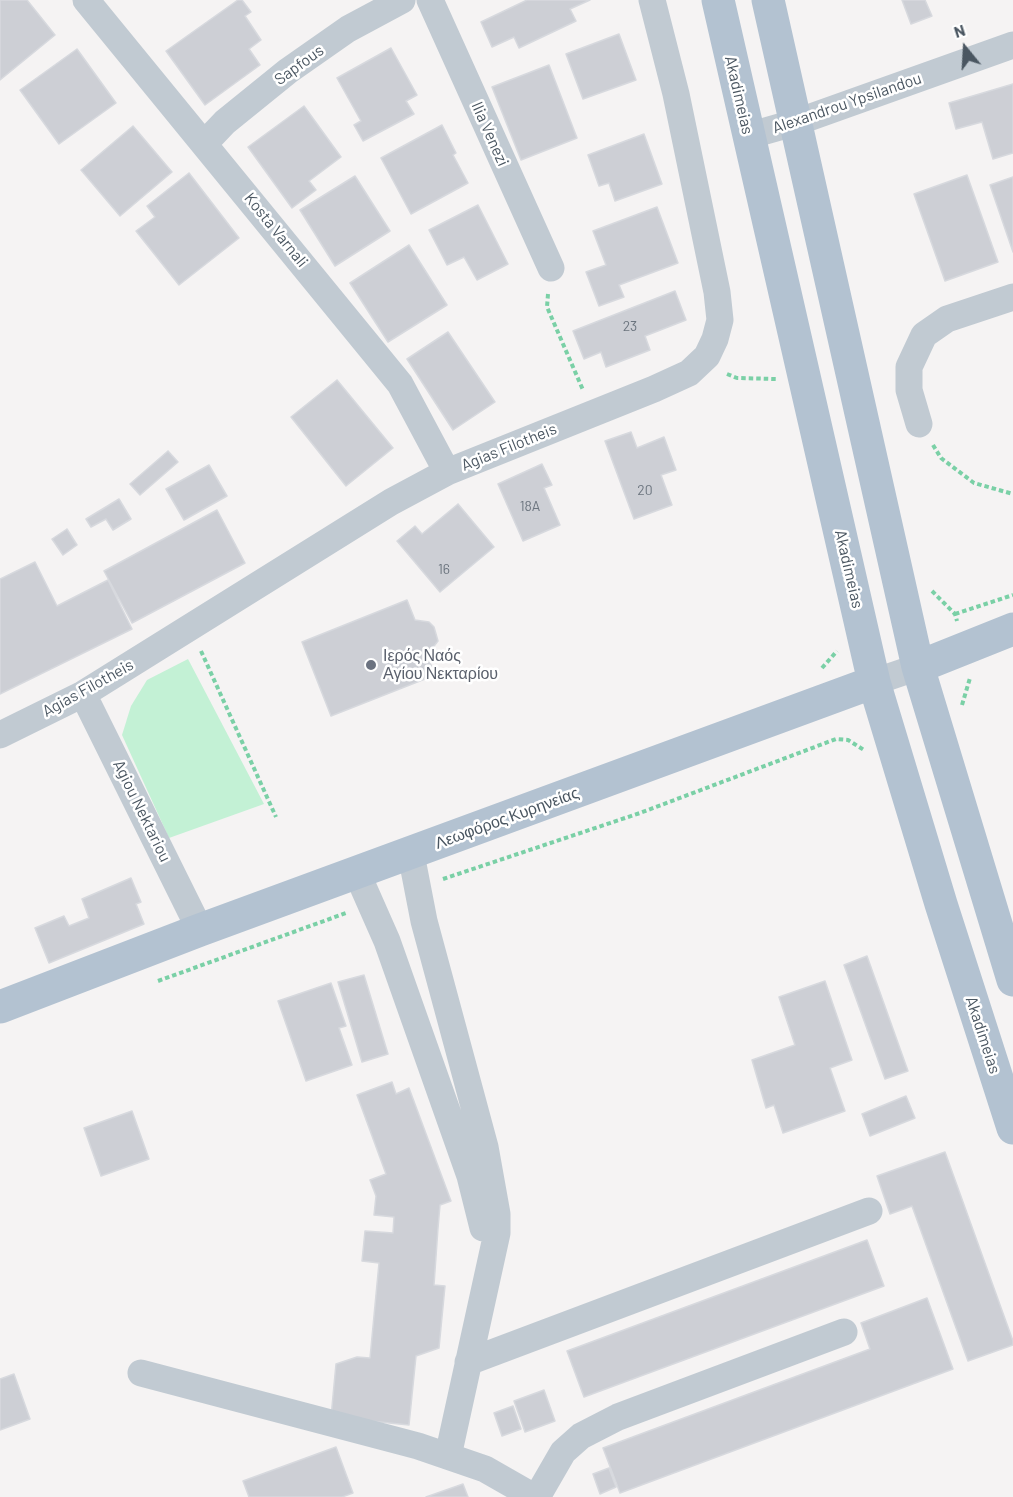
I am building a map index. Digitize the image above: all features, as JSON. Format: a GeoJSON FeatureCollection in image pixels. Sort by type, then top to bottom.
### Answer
{"type":"FeatureCollection","features":[{"type":"Feature","properties":{"kind":"main road","name":"Akadimeias"},"geometry":{"type":"LineString","coordinates":[[718,0],[874,682],[941,904],[1013,1128]]}},
{"type":"Feature","properties":{"kind":"main road"},"geometry":{"type":"LineString","coordinates":[[768,0],[918,666],[1013,980]]}},
{"type":"Feature","properties":{"kind":"main road","name":"Λεωφόρος Κυρηνείας"},"geometry":{"type":"LineString","coordinates":[[918,666],[1013,629]]}},
{"type":"Feature","properties":{"kind":"main road","name":"Λεωφόρος Κυρηνείας"},"geometry":{"type":"LineString","coordinates":[[0,1007],[200,930],[874,682]]}},
{"type":"Feature","properties":{"kind":"street","name":"Kosta Varnali"},"geometry":{"type":"LineString","coordinates":[[86,0],[400,384],[447,472]]}},
{"type":"Feature","properties":{"kind":"street","name":"Sapfous"},"geometry":{"type":"LineString","coordinates":[[205,143],[225,122],[288,71],[348,29],[402,0]]}},
{"type":"Feature","properties":{"kind":"street","name":"Ilia Venezi"},"geometry":{"type":"LineString","coordinates":[[430,0],[551,268]]}},
{"type":"Feature","properties":{"kind":"street","name":"Agias Filotheis"},"geometry":{"type":"LineString","coordinates":[[0,735],[83,694],[391,502],[447,472],[689,373],[707,356],[716,339],[720,320],[717,292],[676,94],[652,0]]}},
{"type":"Feature","properties":{"kind":"street","name":"Alexandrou Ypsilandou"},"geometry":{"type":"LineString","coordinates":[[748,136],[797,122],[1013,45]]}},
{"type":"Feature","properties":{"kind":"street"},"geometry":{"type":"LineString","coordinates":[[920,424],[909,390],[909,367],[924,335],[947,320],[1013,297]]}},
{"type":"Feature","properties":{"kind":"street","name":"Λεωφόρος Κυρηνείας"},"geometry":{"type":"LineString","coordinates":[[874,682],[918,666]]}},
{"type":"Feature","properties":{"kind":"street","name":"Agiou Nektariou"},"geometry":{"type":"LineString","coordinates":[[83,694],[200,930]]}},
{"type":"Feature","properties":{"kind":"street"},"geometry":{"type":"LineString","coordinates":[[411,854],[419,896],[492,1177],[497,1214],[497,1233],[448,1456]]}},
{"type":"Feature","properties":{"kind":"street"},"geometry":{"type":"LineString","coordinates":[[357,873],[387,941],[470,1176],[482,1216],[489,1265]]}},
{"type":"Feature","properties":{"kind":"street"},"geometry":{"type":"LineString","coordinates":[[468,1362],[869,1212]]}},
{"type":"Feature","properties":{"kind":"street"},"geometry":{"type":"LineString","coordinates":[[141,1373],[418,1446],[485,1469],[536,1497],[563,1452],[581,1436],[618,1417],[844,1332]]}},
{"type":"Feature","properties":{"kind":"path"},"geometry":{"type":"LineString","coordinates":[[551,268],[547,307],[593,413]]}},
{"type":"Feature","properties":{"kind":"path"},"geometry":{"type":"LineString","coordinates":[[707,356],[720,372],[737,378],[783,379]]}},
{"type":"Feature","properties":{"kind":"path"},"geometry":{"type":"LineString","coordinates":[[920,424],[941,458],[974,483],[1013,494]]}},
{"type":"Feature","properties":{"kind":"path"},"geometry":{"type":"LineString","coordinates":[[955,614],[1013,595]]}},
{"type":"Feature","properties":{"kind":"path"},"geometry":{"type":"LineString","coordinates":[[190,628],[276,817]]}},
{"type":"Feature","properties":{"kind":"path"},"geometry":{"type":"LineString","coordinates":[[419,896],[433,882],[640,813],[836,739],[848,740]]}},
{"type":"Feature","properties":{"kind":"path"},"geometry":{"type":"LineString","coordinates":[[151,983],[365,906],[374,911]]}},
{"type":"Feature","properties":{"kind":"green space"},"geometry":{"type":"Polygon","coordinates":[[[188,659],[264,804],[169,838],[122,735],[131,706],[147,680],[188,659]]]}},
{"type":"Feature","properties":{"kind":"building"},"geometry":{"type":"Polygon","coordinates":[[[0,0],[27,0],[55,35],[0,80],[0,0]]]}},
{"type":"Feature","properties":{"kind":"building"},"geometry":{"type":"Polygon","coordinates":[[[238,0],[242,0],[251,12],[245,16],[261,40],[249,49],[260,65],[205,105],[166,51],[238,0]]]}},
{"type":"Feature","properties":{"kind":"building"},"geometry":{"type":"Polygon","coordinates":[[[527,0],[590,0],[570,9],[576,21],[519,48],[514,37],[492,47],[481,22],[527,0]]]}},
{"type":"Feature","properties":{"kind":"building"},"geometry":{"type":"Polygon","coordinates":[[[902,0],[925,0],[932,16],[911,24],[902,0]]]}},
{"type":"Feature","properties":{"kind":"building"},"geometry":{"type":"Polygon","coordinates":[[[619,34],[636,80],[583,99],[566,54],[619,34]]]}},
{"type":"Feature","properties":{"kind":"building"},"geometry":{"type":"Polygon","coordinates":[[[391,48],[417,95],[406,101],[414,114],[363,141],[354,125],[361,121],[337,78],[391,48]]]}},
{"type":"Feature","properties":{"kind":"building"},"geometry":{"type":"Polygon","coordinates":[[[77,49],[116,103],[59,144],[20,90],[77,49]]]}},
{"type":"Feature","properties":{"kind":"building"},"geometry":{"type":"Polygon","coordinates":[[[549,65],[577,138],[521,160],[492,87],[549,65]]]}},
{"type":"Feature","properties":{"kind":"building"},"geometry":{"type":"Polygon","coordinates":[[[1013,84],[1013,153],[993,159],[982,122],[956,129],[949,103],[1013,84]]]}},
{"type":"Feature","properties":{"kind":"building"},"geometry":{"type":"Polygon","coordinates":[[[304,106],[341,157],[309,181],[316,190],[292,208],[248,147],[304,106]]]}},
{"type":"Feature","properties":{"kind":"building"},"geometry":{"type":"Polygon","coordinates":[[[442,125],[456,153],[453,155],[468,183],[411,214],[381,158],[442,125]]]}},
{"type":"Feature","properties":{"kind":"building"},"geometry":{"type":"Polygon","coordinates":[[[133,126],[172,172],[120,216],[81,170],[133,126]]]}},
{"type":"Feature","properties":{"kind":"building"},"geometry":{"type":"Polygon","coordinates":[[[644,134],[662,184],[615,201],[609,183],[599,186],[588,155],[644,134]]]}},
{"type":"Feature","properties":{"kind":"building"},"geometry":{"type":"Polygon","coordinates":[[[189,173],[239,238],[179,285],[136,231],[155,217],[147,206],[189,173]]]}},
{"type":"Feature","properties":{"kind":"building"},"geometry":{"type":"Polygon","coordinates":[[[967,175],[998,262],[945,281],[914,194],[967,175]]]}},
{"type":"Feature","properties":{"kind":"building"},"geometry":{"type":"Polygon","coordinates":[[[355,176],[390,231],[335,266],[300,210],[355,176]]]}},
{"type":"Feature","properties":{"kind":"building"},"geometry":{"type":"Polygon","coordinates":[[[1013,177],[1013,252],[990,185],[1013,177]]]}},
{"type":"Feature","properties":{"kind":"building"},"geometry":{"type":"Polygon","coordinates":[[[478,205],[508,264],[477,280],[464,257],[447,265],[429,230],[478,205]]]}},
{"type":"Feature","properties":{"kind":"building"},"geometry":{"type":"Polygon","coordinates":[[[657,207],[678,263],[619,285],[624,297],[599,306],[586,272],[606,265],[593,231],[657,207]]]}},
{"type":"Feature","properties":{"kind":"building"},"geometry":{"type":"Polygon","coordinates":[[[409,245],[447,305],[388,342],[350,283],[409,245]]]}},
{"type":"Feature","properties":{"kind":"building"},"geometry":{"type":"Polygon","coordinates":[[[675,291],[686,320],[645,336],[650,350],[606,367],[601,352],[584,359],[573,331],[675,291]]]}},
{"type":"Feature","properties":{"kind":"building"},"geometry":{"type":"Polygon","coordinates":[[[448,332],[495,402],[453,430],[407,359],[448,332]]]}},
{"type":"Feature","properties":{"kind":"building"},"geometry":{"type":"Polygon","coordinates":[[[337,380],[393,448],[346,486],[291,417],[337,380]]]}},
{"type":"Feature","properties":{"kind":"building"},"geometry":{"type":"Polygon","coordinates":[[[631,432],[637,448],[664,437],[676,470],[661,475],[672,505],[634,519],[605,441],[631,432]]]}},
{"type":"Feature","properties":{"kind":"building"},"geometry":{"type":"Polygon","coordinates":[[[168,451],[178,462],[140,495],[130,484],[168,451]]]}},
{"type":"Feature","properties":{"kind":"building"},"geometry":{"type":"Polygon","coordinates":[[[542,464],[552,485],[544,488],[560,525],[523,541],[498,484],[542,464]]]}},
{"type":"Feature","properties":{"kind":"building"},"geometry":{"type":"Polygon","coordinates":[[[209,465],[227,496],[184,520],[166,489],[209,465]]]}},
{"type":"Feature","properties":{"kind":"building"},"geometry":{"type":"Polygon","coordinates":[[[119,499],[131,519],[113,530],[106,519],[91,527],[86,519],[119,499]]]}},
{"type":"Feature","properties":{"kind":"building"},"geometry":{"type":"Polygon","coordinates":[[[458,504],[494,547],[440,592],[397,541],[415,526],[422,534],[458,504]]]}},
{"type":"Feature","properties":{"kind":"building"},"geometry":{"type":"Polygon","coordinates":[[[217,510],[245,563],[132,623],[104,571],[217,510]]]}},
{"type":"Feature","properties":{"kind":"building"},"geometry":{"type":"Polygon","coordinates":[[[67,529],[77,545],[63,555],[52,539],[67,529]]]}},
{"type":"Feature","properties":{"kind":"building"},"geometry":{"type":"Polygon","coordinates":[[[35,562],[57,606],[108,580],[132,629],[0,694],[0,579],[35,562]]]}},
{"type":"Feature","properties":{"kind":"building","name":"Ιερός Ναός Αγίου Νεκταρίου"},"geometry":{"type":"Polygon","coordinates":[[[407,600],[415,620],[429,622],[434,627],[438,641],[427,655],[435,675],[331,716],[302,642],[407,600]]]}},
{"type":"Feature","properties":{"kind":"building"},"geometry":{"type":"Polygon","coordinates":[[[131,878],[141,902],[136,904],[144,924],[49,963],[35,928],[64,916],[69,926],[89,918],[82,899],[131,878]]]}},
{"type":"Feature","properties":{"kind":"building"},"geometry":{"type":"Polygon","coordinates":[[[867,956],[908,1071],[885,1079],[844,965],[867,956]]]}},
{"type":"Feature","properties":{"kind":"building"},"geometry":{"type":"Polygon","coordinates":[[[364,975],[388,1054],[362,1062],[338,982],[364,975]]]}},
{"type":"Feature","properties":{"kind":"building"},"geometry":{"type":"Polygon","coordinates":[[[825,981],[852,1060],[830,1068],[845,1111],[783,1133],[774,1105],[766,1108],[752,1060],[795,1045],[779,997],[825,981]]]}},
{"type":"Feature","properties":{"kind":"building"},"geometry":{"type":"Polygon","coordinates":[[[331,983],[346,1026],[339,1028],[352,1065],[306,1081],[278,1001],[331,983]]]}},
{"type":"Feature","properties":{"kind":"building"},"geometry":{"type":"Polygon","coordinates":[[[392,1082],[396,1094],[409,1088],[451,1201],[440,1205],[438,1228],[434,1285],[445,1286],[439,1348],[416,1356],[409,1425],[331,1417],[336,1364],[357,1357],[370,1358],[379,1263],[362,1261],[365,1231],[393,1233],[394,1217],[374,1215],[376,1196],[370,1180],[386,1174],[357,1095],[392,1082]]]}},
{"type":"Feature","properties":{"kind":"building"},"geometry":{"type":"Polygon","coordinates":[[[906,1096],[915,1118],[870,1136],[862,1114],[906,1096]]]}},
{"type":"Feature","properties":{"kind":"building"},"geometry":{"type":"Polygon","coordinates":[[[132,1111],[149,1159],[101,1176],[84,1128],[132,1111]]]}},
{"type":"Feature","properties":{"kind":"building"},"geometry":{"type":"Polygon","coordinates":[[[945,1152],[1013,1341],[1013,1345],[968,1361],[912,1206],[890,1214],[877,1176],[945,1152]]]}},
{"type":"Feature","properties":{"kind":"building"},"geometry":{"type":"Polygon","coordinates":[[[867,1240],[884,1286],[584,1397],[567,1351],[867,1240]]]}},
{"type":"Feature","properties":{"kind":"building"},"geometry":{"type":"Polygon","coordinates":[[[927,1298],[953,1369],[620,1493],[603,1448],[870,1349],[861,1323],[927,1298]]]}},
{"type":"Feature","properties":{"kind":"building"},"geometry":{"type":"Polygon","coordinates":[[[14,1374],[30,1419],[0,1430],[0,1379],[14,1374]]]}},
{"type":"Feature","properties":{"kind":"building"},"geometry":{"type":"Polygon","coordinates":[[[544,1390],[555,1421],[525,1432],[514,1401],[544,1390]]]}},
{"type":"Feature","properties":{"kind":"building"},"geometry":{"type":"Polygon","coordinates":[[[513,1406],[521,1429],[502,1436],[494,1413],[513,1406]]]}},
{"type":"Feature","properties":{"kind":"building"},"geometry":{"type":"Polygon","coordinates":[[[336,1447],[353,1493],[342,1497],[249,1497],[243,1481],[336,1447]]]}},
{"type":"Feature","properties":{"kind":"building"},"geometry":{"type":"Polygon","coordinates":[[[609,1468],[616,1487],[600,1494],[593,1474],[609,1468]]]}},
{"type":"Feature","properties":{"kind":"building"},"geometry":{"type":"Polygon","coordinates":[[[463,1484],[468,1497],[426,1497],[463,1484]]]}},
{"type":"Feature","properties":{"kind":"place","name":"Ιερός Ναός Αγίου Νεκταρίου"},"geometry":{"type":"Point","coordinates":[371,665]}}]}
